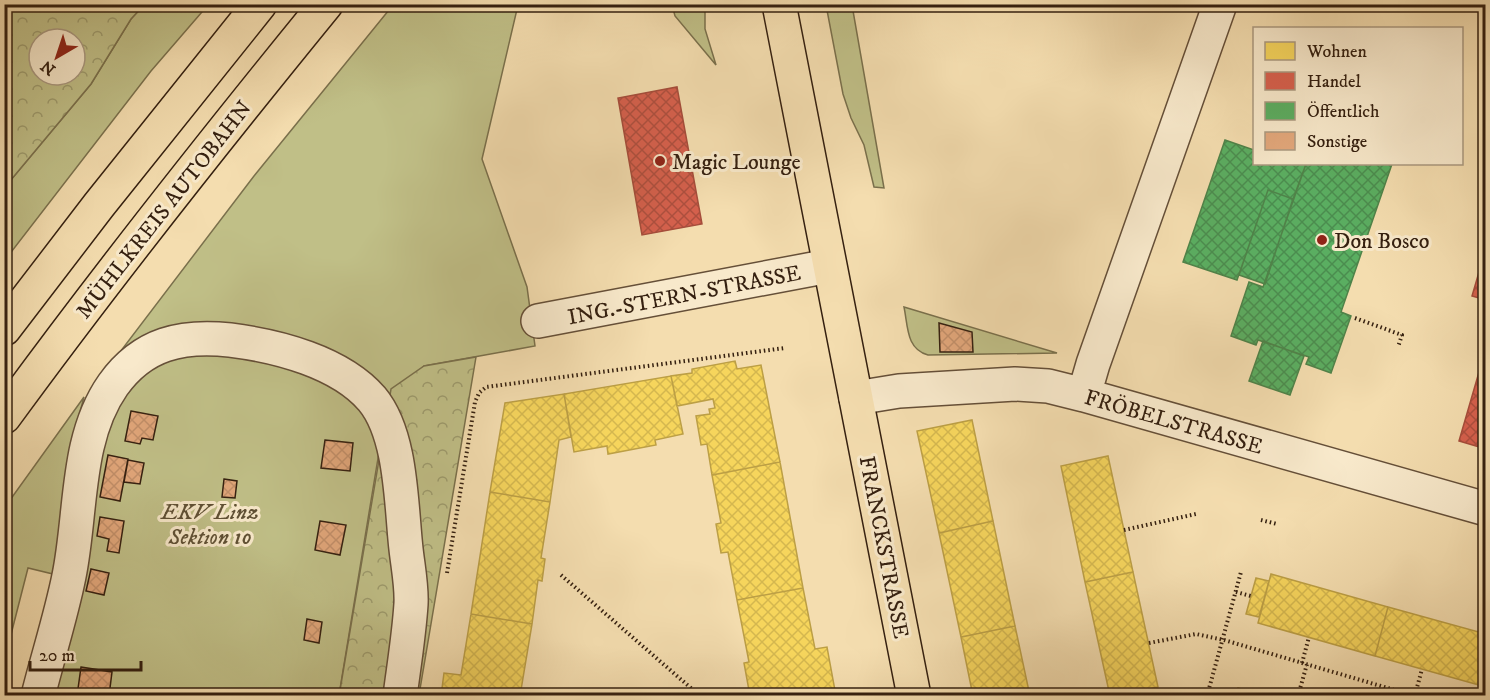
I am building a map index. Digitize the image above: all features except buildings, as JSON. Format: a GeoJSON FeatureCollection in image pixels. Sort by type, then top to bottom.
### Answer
{"type":"FeatureCollection","features":[{"type":"Feature","properties":{"kind":"main road"},"geometry":{"type":"LineString","coordinates":[[4,329],[99,205],[260,4]]}},
{"type":"Feature","properties":{"kind":"main road","name":"MÜHLKREIS AUTOBAHN"},"geometry":{"type":"LineString","coordinates":[[4,417],[137,241],[326,4]]}},
{"type":"Feature","properties":{"kind":"main road","name":"FRANCKSTRASSE"},"geometry":{"type":"LineString","coordinates":[[779,4],[914,696]]}},
{"type":"Feature","properties":{"kind":"street"},"geometry":{"type":"LineString","coordinates":[[1084,395],[1099,345],[1220,4]]}},
{"type":"Feature","properties":{"kind":"street","name":"ING.-STERN-STRASSE"},"geometry":{"type":"LineString","coordinates":[[538,321],[829,266]]}},
{"type":"Feature","properties":{"kind":"street"},"geometry":{"type":"LineString","coordinates":[[38,696],[69,575],[87,451],[95,418],[116,382],[147,352],[162,345],[196,338],[237,341],[275,349],[325,365],[351,381],[378,408],[388,430],[396,457],[411,602],[400,696]]}},
{"type":"Feature","properties":{"kind":"street","name":"FRÖBELSTRASSE"},"geometry":{"type":"LineString","coordinates":[[856,398],[899,391],[1015,384],[1048,387],[1084,395],[1485,509]]}},
{"type":"Feature","properties":{"kind":"path"},"geometry":{"type":"LineString","coordinates":[[1355,318],[1402,335],[1398,347]]}},
{"type":"Feature","properties":{"kind":"path"},"geometry":{"type":"LineString","coordinates":[[446,578],[475,402],[479,393],[486,387],[785,348]]}},
{"type":"Feature","properties":{"kind":"path"},"geometry":{"type":"LineString","coordinates":[[1124,530],[1196,514]]}},
{"type":"Feature","properties":{"kind":"path"},"geometry":{"type":"LineString","coordinates":[[1261,520],[1277,524]]}},
{"type":"Feature","properties":{"kind":"path"},"geometry":{"type":"LineString","coordinates":[[1207,696],[1242,572]]}},
{"type":"Feature","properties":{"kind":"path"},"geometry":{"type":"LineString","coordinates":[[561,575],[700,696]]}},
{"type":"Feature","properties":{"kind":"path"},"geometry":{"type":"LineString","coordinates":[[1236,592],[1251,596]]}},
{"type":"Feature","properties":{"kind":"path"},"geometry":{"type":"LineString","coordinates":[[1149,643],[1196,634],[1415,695],[1422,669]]}},
{"type":"Feature","properties":{"kind":"path"},"geometry":{"type":"LineString","coordinates":[[1302,663],[1309,637]]}},
{"type":"Feature","properties":{"kind":"path"},"geometry":{"type":"LineString","coordinates":[[1298,696],[1307,664]]}},
{"type":"Feature","properties":{"kind":"green space"},"geometry":{"type":"Polygon","coordinates":[[[5,4],[144,5],[131,19],[91,84],[5,187],[5,4]]]}},
{"type":"Feature","properties":{"kind":"green space"},"geometry":{"type":"Polygon","coordinates":[[[144,5],[208,5],[151,71],[5,260],[5,187],[91,84],[131,19],[144,5]]]}},
{"type":"Feature","properties":{"kind":"green space"},"geometry":{"type":"Polygon","coordinates":[[[393,5],[518,5],[482,159],[527,287],[535,346],[424,366],[386,407],[230,324],[206,322],[186,326],[120,352],[254,176],[393,5]]]}},
{"type":"Feature","properties":{"kind":"green space"},"geometry":{"type":"Polygon","coordinates":[[[672,5],[705,5],[705,29],[716,65],[675,16],[672,5]]]}},
{"type":"Feature","properties":{"kind":"green space"},"geometry":{"type":"Polygon","coordinates":[[[826,5],[852,5],[884,188],[874,187],[864,145],[843,94],[826,5]]]}},
{"type":"Feature","properties":{"kind":"green space"},"geometry":{"type":"Polygon","coordinates":[[[904,307],[1057,353],[928,355],[916,348],[909,336],[904,307]]]}},
{"type":"Feature","properties":{"kind":"green space","name":"EKV Linz Sektion 10"},"geometry":{"type":"Polygon","coordinates":[[[169,354],[259,356],[349,390],[382,434],[339,695],[53,696],[114,395],[169,354]]]}},
{"type":"Feature","properties":{"kind":"green space"},"geometry":{"type":"Polygon","coordinates":[[[476,357],[419,695],[339,696],[391,389],[424,366],[476,357]]]}},
{"type":"Feature","properties":{"kind":"green space"},"geometry":{"type":"Polygon","coordinates":[[[84,397],[71,446],[72,474],[53,574],[28,568],[5,658],[5,507],[84,397]]]}},
{"type":"Feature","properties":{"kind":"place","name":"Magic Lounge"},"geometry":{"type":"Point","coordinates":[660,161]}},
{"type":"Feature","properties":{"kind":"place","name":"Don Bosco"},"geometry":{"type":"Point","coordinates":[1322,240]}}]}
